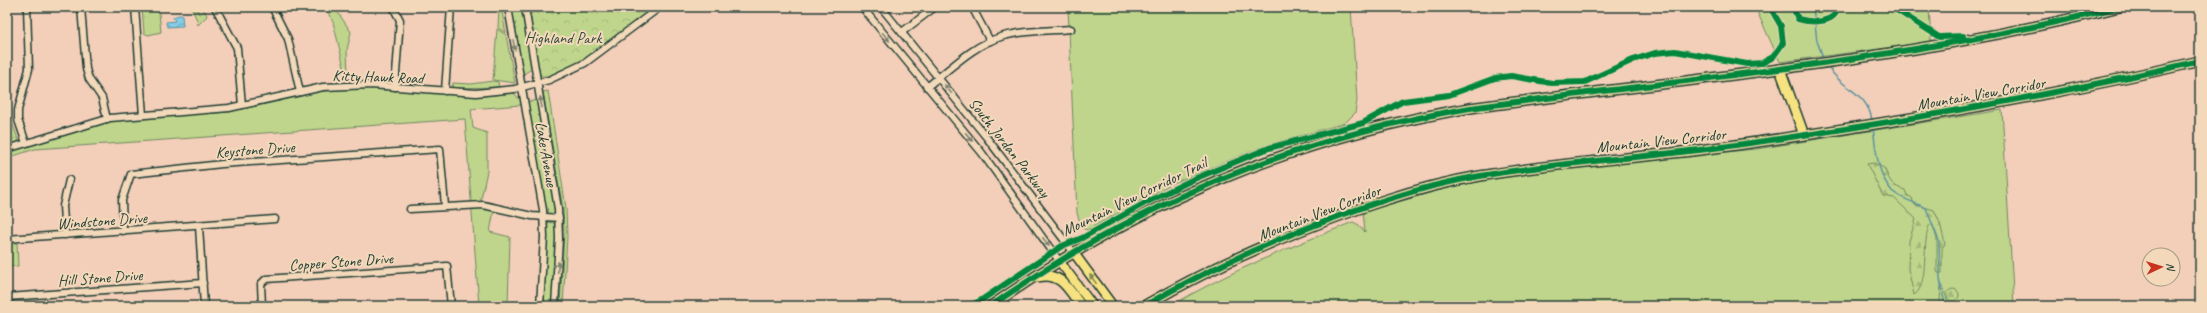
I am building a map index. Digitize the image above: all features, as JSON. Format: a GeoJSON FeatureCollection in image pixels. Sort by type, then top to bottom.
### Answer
{"type":"FeatureCollection","features":[{"type":"Feature","properties":{"kind":"highway"},"geometry":{"type":"LineString","coordinates":[[991,306],[1074,253],[1166,202],[1265,161],[1356,132],[1423,116],[1470,108],[1780,69],[1809,64],[1843,61],[1964,42],[2119,7]]}},
{"type":"Feature","properties":{"kind":"highway","name":"Mountain View Corridor"},"geometry":{"type":"LineString","coordinates":[[1144,306],[1202,274],[1243,255],[1370,205],[1426,188],[1476,176],[1526,168],[1696,151],[1868,125],[2017,101],[2200,61]]}},
{"type":"Feature","properties":{"kind":"highway"},"geometry":{"type":"LineString","coordinates":[[1780,69],[1804,135]]}},
{"type":"Feature","properties":{"kind":"highway"},"geometry":{"type":"LineString","coordinates":[[1027,282],[1042,276],[1057,277],[1063,282],[1081,306]]}},
{"type":"Feature","properties":{"kind":"main road","name":"South Jordan Parkway"},"geometry":{"type":"LineString","coordinates":[[1074,253],[1112,306]]}},
{"type":"Feature","properties":{"kind":"main road","name":"South Jordan Parkway"},"geometry":{"type":"LineString","coordinates":[[1060,262],[1093,306]]}},
{"type":"Feature","properties":{"kind":"street"},"geometry":{"type":"LineString","coordinates":[[26,143],[18,120],[18,110],[28,75],[27,7]]}},
{"type":"Feature","properties":{"kind":"street"},"geometry":{"type":"LineString","coordinates":[[81,7],[86,69],[89,79],[102,98],[106,118]]}},
{"type":"Feature","properties":{"kind":"street"},"geometry":{"type":"LineString","coordinates":[[135,7],[143,115]]}},
{"type":"Feature","properties":{"kind":"street"},"geometry":{"type":"LineString","coordinates":[[216,7],[237,48],[242,105]]}},
{"type":"Feature","properties":{"kind":"street"},"geometry":{"type":"LineString","coordinates":[[272,7],[288,39],[300,92]]}},
{"type":"Feature","properties":{"kind":"street"},"geometry":{"type":"LineString","coordinates":[[393,7],[400,20],[395,87]]}},
{"type":"Feature","properties":{"kind":"street"},"geometry":{"type":"LineString","coordinates":[[445,91],[451,7]]}},
{"type":"Feature","properties":{"kind":"street","name":"Lake Avenue"},"geometry":{"type":"LineString","coordinates":[[508,7],[544,217],[540,306]]}},
{"type":"Feature","properties":{"kind":"street","name":"Lake Avenue"},"geometry":{"type":"LineString","coordinates":[[525,7],[559,218],[555,306]]}},
{"type":"Feature","properties":{"kind":"street","name":"Kitty Hawk Road"},"geometry":{"type":"LineString","coordinates":[[7,149],[106,118],[218,109],[300,92],[350,85],[491,93],[522,87],[538,83],[567,72],[593,58],[660,7]]}},
{"type":"Feature","properties":{"kind":"street","name":"South Jordan Parkway"},"geometry":{"type":"LineString","coordinates":[[862,7],[982,153],[1060,262]]}},
{"type":"Feature","properties":{"kind":"street","name":"South Jordan Parkway"},"geometry":{"type":"LineString","coordinates":[[881,7],[1074,253]]}},
{"type":"Feature","properties":{"kind":"street"},"geometry":{"type":"LineString","coordinates":[[902,32],[935,7]]}},
{"type":"Feature","properties":{"kind":"street"},"geometry":{"type":"LineString","coordinates":[[972,7],[990,41]]}},
{"type":"Feature","properties":{"kind":"street"},"geometry":{"type":"LineString","coordinates":[[927,87],[975,49],[990,41],[1018,33],[1071,29]]}},
{"type":"Feature","properties":{"kind":"street","name":"Keystone Drive"},"geometry":{"type":"LineString","coordinates":[[123,231],[123,194],[129,178],[135,172],[440,149],[444,206]]}},
{"type":"Feature","properties":{"kind":"street"},"geometry":{"type":"LineString","coordinates":[[65,235],[63,206],[69,180]]}},
{"type":"Feature","properties":{"kind":"street"},"geometry":{"type":"LineString","coordinates":[[410,209],[444,206],[489,205],[532,216],[559,218]]}},
{"type":"Feature","properties":{"kind":"street","name":"Windstone Drive"},"geometry":{"type":"LineString","coordinates":[[7,238],[199,226],[275,219]]}},
{"type":"Feature","properties":{"kind":"street"},"geometry":{"type":"LineString","coordinates":[[199,226],[204,306]]}},
{"type":"Feature","properties":{"kind":"street","name":"Copper Stone Drive"},"geometry":{"type":"LineString","coordinates":[[262,306],[261,284],[266,279],[447,266],[451,306]]}},
{"type":"Feature","properties":{"kind":"street","name":"Hill Stone Drive"},"geometry":{"type":"LineString","coordinates":[[9,306],[8,297],[203,283]]}},
{"type":"Feature","properties":{"kind":"green space"},"geometry":{"type":"Polygon","coordinates":[[[142,7],[156,7],[159,13],[161,32],[148,35],[144,33],[142,7]]]}},
{"type":"Feature","properties":{"kind":"green space"},"geometry":{"type":"Polygon","coordinates":[[[196,7],[199,14],[205,11],[207,16],[198,25],[192,9],[196,7]]]}},
{"type":"Feature","properties":{"kind":"green space"},"geometry":{"type":"Polygon","coordinates":[[[325,7],[335,8],[351,32],[347,50],[348,75],[346,75],[333,22],[325,7]]]}},
{"type":"Feature","properties":{"kind":"green space"},"geometry":{"type":"Polygon","coordinates":[[[499,7],[501,7],[506,33],[498,28],[499,7]]]}},
{"type":"Feature","properties":{"kind":"green space"},"geometry":{"type":"Polygon","coordinates":[[[509,7],[523,7],[533,68],[522,75],[509,7]]]}},
{"type":"Feature","properties":{"kind":"green space","name":"Highland Park"},"geometry":{"type":"Polygon","coordinates":[[[529,7],[653,7],[586,58],[571,67],[543,77],[539,73],[529,7]]]}},
{"type":"Feature","properties":{"kind":"green space"},"geometry":{"type":"Polygon","coordinates":[[[1068,7],[1351,7],[1357,100],[1355,113],[1345,123],[1264,146],[1171,184],[1087,230],[1082,228],[1077,213],[1068,7]]]}},
{"type":"Feature","properties":{"kind":"green space"},"geometry":{"type":"Polygon","coordinates":[[[1755,7],[1929,7],[1931,42],[1780,62],[1755,7]]]}},
{"type":"Feature","properties":{"kind":"green space"},"geometry":{"type":"Polygon","coordinates":[[[497,29],[506,35],[515,83],[493,80],[497,29]]]}},
{"type":"Feature","properties":{"kind":"green space"},"geometry":{"type":"Polygon","coordinates":[[[493,81],[498,82],[499,87],[452,88],[453,83],[471,84],[493,81]]]}},
{"type":"Feature","properties":{"kind":"green space"},"geometry":{"type":"Polygon","coordinates":[[[362,88],[405,89],[464,96],[514,93],[518,98],[521,98],[521,105],[471,109],[473,128],[487,133],[487,171],[481,199],[481,207],[494,210],[490,232],[510,237],[508,306],[479,306],[465,119],[35,149],[7,158],[7,152],[117,119],[229,112],[314,92],[362,88]]]}},
{"type":"Feature","properties":{"kind":"green space"},"geometry":{"type":"Polygon","coordinates":[[[548,91],[566,208],[567,236],[563,306],[560,306],[564,233],[563,209],[543,92],[548,91]]]}},
{"type":"Feature","properties":{"kind":"green space"},"geometry":{"type":"Polygon","coordinates":[[[538,100],[555,198],[555,215],[546,213],[527,102],[538,100]]]}},
{"type":"Feature","properties":{"kind":"green space"},"geometry":{"type":"Polygon","coordinates":[[[7,108],[19,142],[7,146],[7,108]]]}},
{"type":"Feature","properties":{"kind":"green space"},"geometry":{"type":"Polygon","coordinates":[[[2002,110],[2014,306],[1171,306],[1215,282],[1283,250],[1353,222],[1359,225],[1365,232],[1363,212],[1447,188],[1495,178],[1553,169],[1756,149],[2002,110]]]}},
{"type":"Feature","properties":{"kind":"green space"},"geometry":{"type":"Polygon","coordinates":[[[1874,163],[1884,168],[1891,182],[1905,190],[1907,195],[1912,198],[1914,204],[1934,210],[1940,223],[1945,244],[1942,248],[1942,273],[1938,273],[1937,271],[1937,239],[1933,226],[1930,224],[1927,231],[1922,282],[1919,290],[1914,295],[1908,269],[1909,241],[1916,219],[1894,198],[1883,196],[1867,164],[1874,163]]]}},
{"type":"Feature","properties":{"kind":"green space"},"geometry":{"type":"Polygon","coordinates":[[[548,222],[557,224],[553,306],[543,306],[548,222]]]}},
{"type":"Feature","properties":{"kind":"green space"},"geometry":{"type":"Polygon","coordinates":[[[7,243],[17,243],[18,266],[7,267],[7,243]]]}},
{"type":"Feature","properties":{"kind":"green space"},"geometry":{"type":"Polygon","coordinates":[[[1941,286],[1944,290],[1949,306],[1943,306],[1940,301],[1941,286]]]}},
{"type":"Feature","properties":{"kind":"green space"},"geometry":{"type":"Polygon","coordinates":[[[1953,289],[1957,291],[1959,295],[1957,299],[1953,301],[1949,299],[1947,295],[1949,291],[1953,289]]]}},
{"type":"Feature","properties":{"kind":"water"},"geometry":{"type":"Polygon","coordinates":[[[182,15],[183,26],[167,27],[166,22],[175,21],[173,17],[182,15]]]}},
{"type":"Feature","properties":{"kind":"waterway"},"geometry":{"type":"LineString","coordinates":[[1813,7],[1817,41],[1824,60]]}},
{"type":"Feature","properties":{"kind":"waterway"},"geometry":{"type":"LineString","coordinates":[[1828,66],[1833,74],[1865,103],[1872,120]]}},
{"type":"Feature","properties":{"kind":"waterway"},"geometry":{"type":"LineString","coordinates":[[1873,128],[1876,153],[1880,169],[1887,184],[1892,191],[1899,196],[1926,208],[1939,241],[1940,278],[1945,306]]}},
{"type":"Feature","properties":{"kind":"cycle path","name":"Mountain View Corridor Trail"},"geometry":{"type":"LineString","coordinates":[[969,306],[980,301],[1062,246],[1082,238],[1147,202],[1194,179],[1269,148],[1363,123],[1403,101],[1449,95],[1495,78],[1511,76],[1552,83],[1585,82],[1633,60],[1655,53],[1675,51],[1747,64],[1762,63],[1773,57],[1783,43],[1781,26],[1770,7]]}},
{"type":"Feature","properties":{"kind":"cycle path"},"geometry":{"type":"LineString","coordinates":[[1793,7],[1798,19],[1810,21],[1822,21],[1828,19],[1836,13],[1838,7]]}},
{"type":"Feature","properties":{"kind":"cycle path"},"geometry":{"type":"LineString","coordinates":[[1892,7],[1939,37],[1963,36]]}},
{"type":"Feature","properties":{"kind":"cycle path"},"geometry":{"type":"LineString","coordinates":[[991,306],[1047,269],[1103,236],[1161,206],[1220,180],[1280,157],[1342,137],[1405,121],[1470,108],[1715,78],[1877,55],[2039,26],[2119,7]]}},
{"type":"Feature","properties":{"kind":"cycle path"},"geometry":{"type":"LineString","coordinates":[[1144,306],[1217,267],[1292,234],[1384,200],[1432,186],[1512,171],[1704,149],[1853,128],[2027,98],[2200,61]]}}]}
